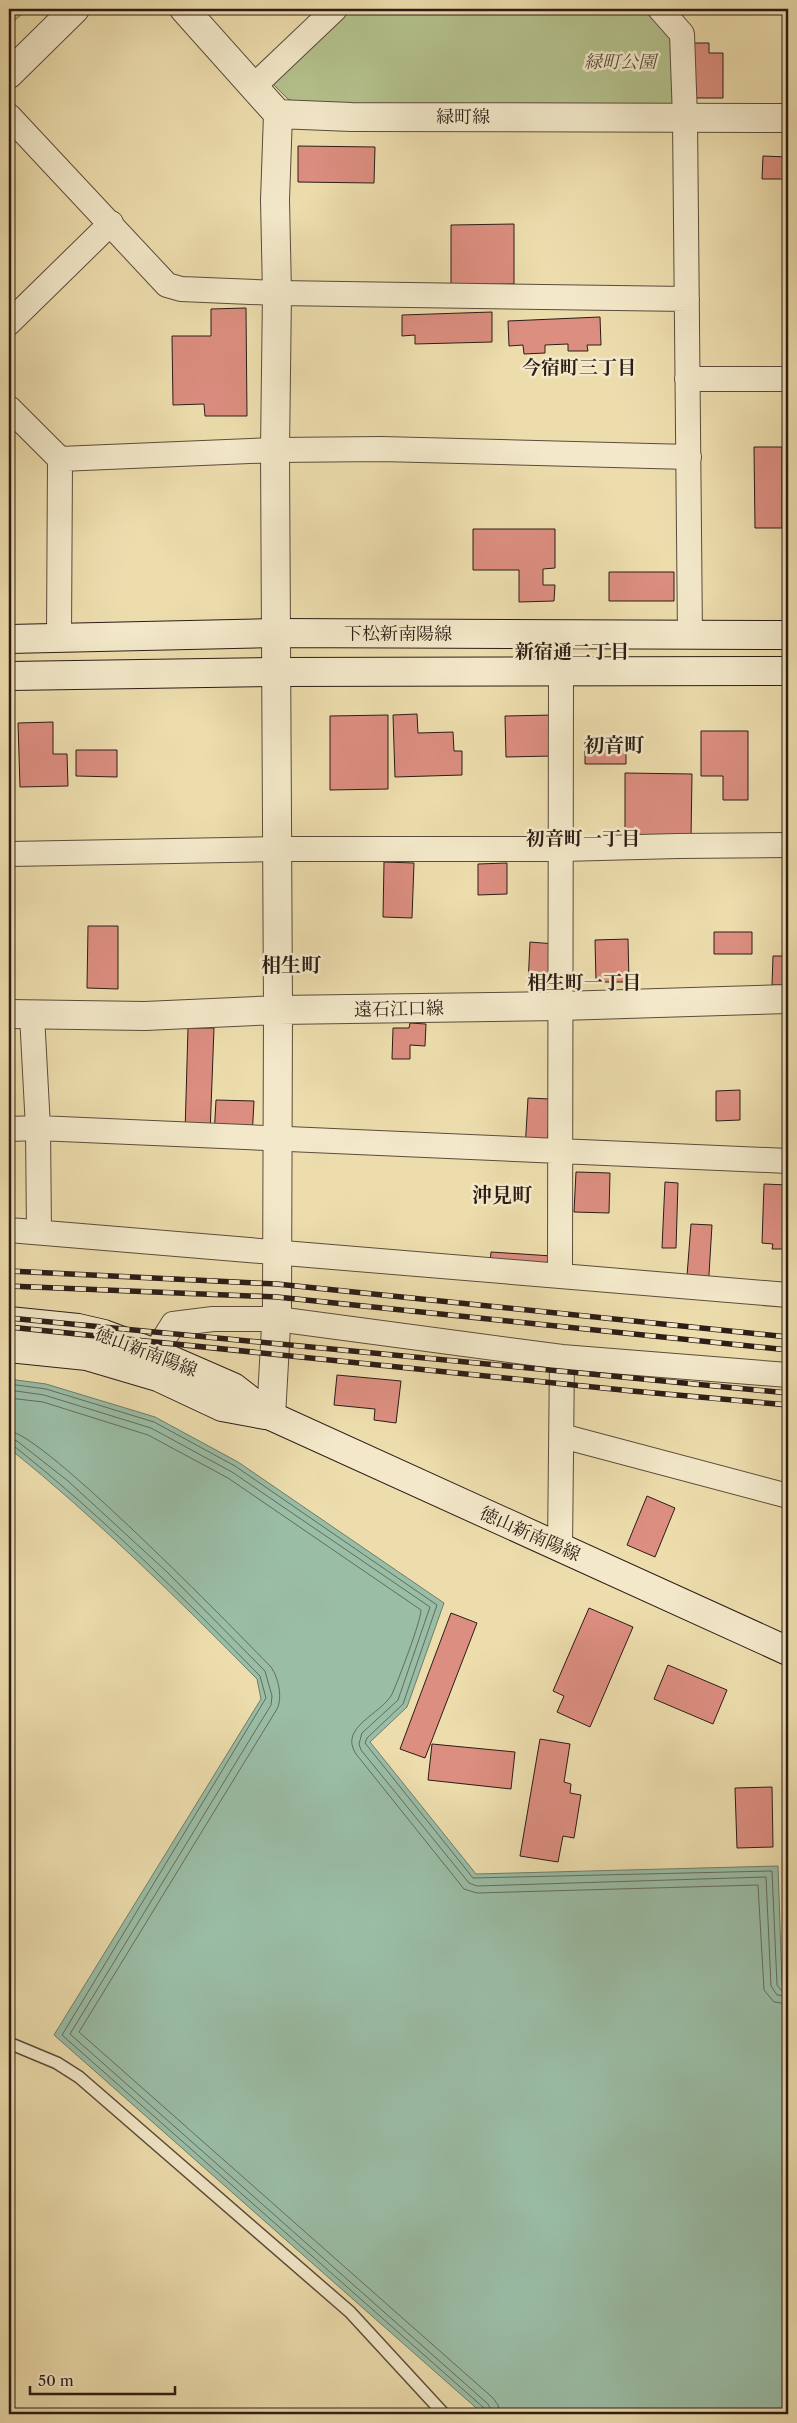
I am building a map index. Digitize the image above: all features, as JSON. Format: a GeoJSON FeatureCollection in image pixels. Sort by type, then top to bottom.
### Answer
{"type":"FeatureCollection","features":[{"type":"Feature","properties":{"kind":"street"},"geometry":{"type":"LineString","coordinates":[[9,74],[75,9]]}},
{"type":"Feature","properties":{"kind":"street"},"geometry":{"type":"LineString","coordinates":[[184,9],[278,114],[275,200],[277,293],[275,450],[278,849],[277,1319],[271,1416]]}},
{"type":"Feature","properties":{"kind":"street"},"geometry":{"type":"LineString","coordinates":[[254,86],[335,9]]}},
{"type":"Feature","properties":{"kind":"street"},"geometry":{"type":"LineString","coordinates":[[660,9],[682,34],[685,118],[690,636]]}},
{"type":"Feature","properties":{"kind":"street","name":"緑町線"},"geometry":{"type":"LineString","coordinates":[[278,114],[360,117],[788,118]]}},
{"type":"Feature","properties":{"kind":"street"},"geometry":{"type":"LineString","coordinates":[[9,116],[167,285],[181,289],[277,293],[687,299]]}},
{"type":"Feature","properties":{"kind":"street"},"geometry":{"type":"LineString","coordinates":[[9,323],[111,223]]}},
{"type":"Feature","properties":{"kind":"street"},"geometry":{"type":"LineString","coordinates":[[687,379],[788,378]]}},
{"type":"Feature","properties":{"kind":"street"},"geometry":{"type":"LineString","coordinates":[[9,408],[60,459],[59,638]]}},
{"type":"Feature","properties":{"kind":"street"},"geometry":{"type":"LineString","coordinates":[[60,459],[275,450],[381,448],[689,457]]}},
{"type":"Feature","properties":{"kind":"street","name":"下松新南陽線"},"geometry":{"type":"LineString","coordinates":[[9,639],[276,633],[788,636]]}},
{"type":"Feature","properties":{"kind":"street"},"geometry":{"type":"LineString","coordinates":[[9,676],[276,672],[561,673],[788,671]]}},
{"type":"Feature","properties":{"kind":"street"},"geometry":{"type":"LineString","coordinates":[[560,1276],[561,673]]}},
{"type":"Feature","properties":{"kind":"street"},"geometry":{"type":"LineString","coordinates":[[9,854],[278,849],[562,849],[788,846]]}},
{"type":"Feature","properties":{"kind":"street","name":"遠石江口線"},"geometry":{"type":"LineString","coordinates":[[20,1014],[145,1016],[278,1010],[561,1006],[788,999]]}},
{"type":"Feature","properties":{"kind":"street"},"geometry":{"type":"LineString","coordinates":[[20,1014],[38,1128],[39,1232]]}},
{"type":"Feature","properties":{"kind":"street"},"geometry":{"type":"LineString","coordinates":[[9,1129],[38,1128],[277,1137],[788,1160]]}},
{"type":"Feature","properties":{"kind":"street"},"geometry":{"type":"LineString","coordinates":[[9,1230],[277,1254],[788,1295]]}},
{"type":"Feature","properties":{"kind":"street"},"geometry":{"type":"LineString","coordinates":[[155,1352],[173,1324],[213,1318],[277,1319],[562,1357],[788,1375]]}},
{"type":"Feature","properties":{"kind":"street","name":"徳山新南陽線"},"geometry":{"type":"LineString","coordinates":[[9,1321],[78,1328],[104,1334],[155,1352],[233,1387],[271,1416],[788,1651]]}},
{"type":"Feature","properties":{"kind":"street","name":"徳山新南陽線"},"geometry":{"type":"LineString","coordinates":[[9,1348],[87,1356],[158,1377],[222,1407],[271,1416]]}},
{"type":"Feature","properties":{"kind":"street"},"geometry":{"type":"LineString","coordinates":[[560,1548],[562,1357]]}},
{"type":"Feature","properties":{"kind":"street"},"geometry":{"type":"LineString","coordinates":[[562,1436],[788,1496]]}},
{"type":"Feature","properties":{"kind":"lane"},"geometry":{"type":"LineString","coordinates":[[9,2044],[57,2063],[94,2090],[350,2312],[444,2414]]}},
{"type":"Feature","properties":{"kind":"green space"},"geometry":{"type":"Polygon","coordinates":[[[9,9],[28,9],[9,25],[9,9]]]}},
{"type":"Feature","properties":{"kind":"green space","name":"緑町公園"},"geometry":{"type":"Polygon","coordinates":[[[348,9],[650,9],[669,28],[684,116],[307,108],[288,99],[270,81],[348,9]]]}},
{"type":"Feature","properties":{"kind":"water"},"geometry":{"type":"Polygon","coordinates":[[[9,1379],[46,1384],[155,1417],[238,1462],[444,1603],[407,1707],[370,1742],[476,1874],[778,1866],[782,1985],[788,1985],[788,2414],[483,2414],[54,2035],[261,1699],[257,1679],[197,1619],[105,1531],[9,1448],[9,1379]]]}},
{"type":"Feature","properties":{"kind":"building"},"geometry":{"type":"Polygon","coordinates":[[[780,9],[788,9],[788,17],[780,9]]]}},
{"type":"Feature","properties":{"kind":"building"},"geometry":{"type":"Polygon","coordinates":[[[692,43],[709,43],[709,53],[723,53],[723,98],[692,98],[692,43]]]}},
{"type":"Feature","properties":{"kind":"building"},"geometry":{"type":"Polygon","coordinates":[[[298,146],[375,147],[374,183],[298,182],[298,146]]]}},
{"type":"Feature","properties":{"kind":"building"},"geometry":{"type":"Polygon","coordinates":[[[763,156],[788,157],[788,179],[762,179],[763,156]]]}},
{"type":"Feature","properties":{"kind":"building"},"geometry":{"type":"Polygon","coordinates":[[[514,224],[514,284],[451,285],[451,225],[514,224]]]}},
{"type":"Feature","properties":{"kind":"building"},"geometry":{"type":"Polygon","coordinates":[[[246,308],[247,416],[205,416],[204,404],[173,405],[172,336],[211,336],[211,309],[246,308]]]}},
{"type":"Feature","properties":{"kind":"building"},"geometry":{"type":"Polygon","coordinates":[[[492,312],[492,342],[415,344],[415,335],[402,336],[402,315],[492,312]]]}},
{"type":"Feature","properties":{"kind":"building"},"geometry":{"type":"Polygon","coordinates":[[[600,317],[601,345],[587,345],[588,351],[568,351],[568,344],[545,345],[545,353],[524,354],[523,345],[509,346],[508,321],[600,317]]]}},
{"type":"Feature","properties":{"kind":"building"},"geometry":{"type":"Polygon","coordinates":[[[754,447],[782,447],[782,528],[755,528],[754,447]]]}},
{"type":"Feature","properties":{"kind":"building"},"geometry":{"type":"Polygon","coordinates":[[[473,529],[555,529],[555,568],[543,569],[543,585],[555,585],[554,601],[519,602],[519,570],[473,570],[473,529]]]}},
{"type":"Feature","properties":{"kind":"building"},"geometry":{"type":"Polygon","coordinates":[[[609,572],[674,572],[674,601],[609,601],[609,572]]]}},
{"type":"Feature","properties":{"kind":"building"},"geometry":{"type":"Polygon","coordinates":[[[417,714],[418,733],[453,732],[454,751],[462,751],[462,775],[395,777],[393,715],[417,714]]]}},
{"type":"Feature","properties":{"kind":"building"},"geometry":{"type":"Polygon","coordinates":[[[388,715],[388,789],[330,790],[330,716],[388,715]]]}},
{"type":"Feature","properties":{"kind":"building"},"geometry":{"type":"Polygon","coordinates":[[[553,715],[553,756],[506,757],[505,716],[553,715]]]}},
{"type":"Feature","properties":{"kind":"building"},"geometry":{"type":"Polygon","coordinates":[[[53,722],[53,754],[67,754],[68,786],[20,787],[18,723],[53,722]]]}},
{"type":"Feature","properties":{"kind":"building"},"geometry":{"type":"Polygon","coordinates":[[[701,731],[748,731],[748,800],[723,800],[723,776],[701,776],[701,731]]]}},
{"type":"Feature","properties":{"kind":"building"},"geometry":{"type":"Polygon","coordinates":[[[585,740],[626,740],[626,764],[585,764],[585,740]]]}},
{"type":"Feature","properties":{"kind":"building"},"geometry":{"type":"Polygon","coordinates":[[[76,750],[117,750],[117,777],[76,776],[76,750]]]}},
{"type":"Feature","properties":{"kind":"building"},"geometry":{"type":"Polygon","coordinates":[[[9,752],[12,752],[13,783],[9,783],[9,752]]]}},
{"type":"Feature","properties":{"kind":"building"},"geometry":{"type":"Polygon","coordinates":[[[625,773],[692,774],[691,838],[625,838],[625,773]]]}},
{"type":"Feature","properties":{"kind":"building"},"geometry":{"type":"Polygon","coordinates":[[[384,862],[414,863],[412,918],[383,917],[384,862]]]}},
{"type":"Feature","properties":{"kind":"building"},"geometry":{"type":"Polygon","coordinates":[[[507,863],[507,894],[478,895],[478,864],[507,863]]]}},
{"type":"Feature","properties":{"kind":"building"},"geometry":{"type":"Polygon","coordinates":[[[88,926],[118,926],[118,989],[87,988],[88,926]]]}},
{"type":"Feature","properties":{"kind":"building"},"geometry":{"type":"Polygon","coordinates":[[[714,932],[752,932],[752,954],[714,954],[714,932]]]}},
{"type":"Feature","properties":{"kind":"building"},"geometry":{"type":"Polygon","coordinates":[[[628,939],[629,982],[596,982],[595,940],[628,939]]]}},
{"type":"Feature","properties":{"kind":"building"},"geometry":{"type":"Polygon","coordinates":[[[530,942],[555,944],[553,985],[528,984],[530,942]]]}},
{"type":"Feature","properties":{"kind":"building"},"geometry":{"type":"Polygon","coordinates":[[[773,956],[788,956],[788,985],[772,985],[773,956]]]}},
{"type":"Feature","properties":{"kind":"building"},"geometry":{"type":"Polygon","coordinates":[[[410,1023],[426,1024],[425,1046],[410,1045],[410,1059],[392,1059],[393,1028],[409,1028],[410,1023]]]}},
{"type":"Feature","properties":{"kind":"building"},"geometry":{"type":"Polygon","coordinates":[[[188,1028],[214,1028],[210,1134],[185,1133],[188,1028]]]}},
{"type":"Feature","properties":{"kind":"building"},"geometry":{"type":"Polygon","coordinates":[[[740,1090],[740,1120],[716,1121],[716,1091],[740,1090]]]}},
{"type":"Feature","properties":{"kind":"building"},"geometry":{"type":"Polygon","coordinates":[[[528,1098],[550,1099],[547,1151],[525,1150],[528,1098]]]}},
{"type":"Feature","properties":{"kind":"building"},"geometry":{"type":"Polygon","coordinates":[[[216,1100],[254,1101],[252,1138],[214,1137],[216,1100]]]}},
{"type":"Feature","properties":{"kind":"building"},"geometry":{"type":"Polygon","coordinates":[[[576,1172],[610,1173],[609,1213],[574,1212],[576,1172]]]}},
{"type":"Feature","properties":{"kind":"building"},"geometry":{"type":"Polygon","coordinates":[[[665,1182],[678,1183],[676,1248],[662,1248],[665,1182]]]}},
{"type":"Feature","properties":{"kind":"building"},"geometry":{"type":"Polygon","coordinates":[[[764,1184],[788,1185],[788,1249],[772,1249],[773,1244],[762,1243],[764,1184]]]}},
{"type":"Feature","properties":{"kind":"building"},"geometry":{"type":"Polygon","coordinates":[[[691,1224],[712,1225],[708,1291],[686,1289],[691,1224]]]}},
{"type":"Feature","properties":{"kind":"building"},"geometry":{"type":"Polygon","coordinates":[[[491,1252],[552,1256],[550,1280],[489,1276],[491,1252]]]}},
{"type":"Feature","properties":{"kind":"building"},"geometry":{"type":"Polygon","coordinates":[[[337,1375],[401,1381],[396,1423],[374,1420],[375,1409],[334,1405],[337,1375]]]}},
{"type":"Feature","properties":{"kind":"building"},"geometry":{"type":"Polygon","coordinates":[[[647,1496],[675,1508],[655,1557],[627,1545],[647,1496]]]}},
{"type":"Feature","properties":{"kind":"building"},"geometry":{"type":"Polygon","coordinates":[[[589,1608],[633,1627],[590,1727],[557,1712],[564,1696],[553,1691],[589,1608]]]}},
{"type":"Feature","properties":{"kind":"building"},"geometry":{"type":"Polygon","coordinates":[[[451,1613],[477,1623],[425,1758],[400,1749],[451,1613]]]}},
{"type":"Feature","properties":{"kind":"building"},"geometry":{"type":"Polygon","coordinates":[[[668,1665],[727,1690],[713,1724],[654,1699],[668,1665]]]}},
{"type":"Feature","properties":{"kind":"building"},"geometry":{"type":"Polygon","coordinates":[[[540,1739],[570,1744],[564,1782],[571,1784],[570,1793],[581,1795],[574,1838],[563,1836],[558,1862],[520,1856],[540,1739]]]}},
{"type":"Feature","properties":{"kind":"building"},"geometry":{"type":"Polygon","coordinates":[[[432,1744],[515,1752],[511,1789],[428,1780],[432,1744]]]}},
{"type":"Feature","properties":{"kind":"building"},"geometry":{"type":"Polygon","coordinates":[[[772,1787],[773,1847],[737,1848],[735,1788],[772,1787]]]}},
{"type":"Feature","properties":{"kind":"building"},"geometry":{"type":"Polygon","coordinates":[[[788,1926],[788,1979],[785,1927],[788,1926]]]}},
{"type":"Feature","properties":{"kind":"railway"},"geometry":{"type":"LineString","coordinates":[[9,1271],[277,1284],[788,1337]]}},
{"type":"Feature","properties":{"kind":"railway"},"geometry":{"type":"LineString","coordinates":[[9,1286],[277,1297],[788,1350]]}},
{"type":"Feature","properties":{"kind":"railway"},"geometry":{"type":"LineString","coordinates":[[9,1318],[788,1393]]}},
{"type":"Feature","properties":{"kind":"railway"},"geometry":{"type":"LineString","coordinates":[[9,1327],[632,1391],[788,1405]]}},
{"type":"Feature","properties":{"kind":"district","name":"今宿町三丁目"},"geometry":{"type":"Point","coordinates":[579,367]}},
{"type":"Feature","properties":{"kind":"district","name":"新宿通二丁目"},"geometry":{"type":"Point","coordinates":[572,651]}},
{"type":"Feature","properties":{"kind":"district","name":"初音町"},"geometry":{"type":"Point","coordinates":[614,745]}},
{"type":"Feature","properties":{"kind":"district","name":"初音町一丁目"},"geometry":{"type":"Point","coordinates":[583,838]}},
{"type":"Feature","properties":{"kind":"district","name":"相生町"},"geometry":{"type":"Point","coordinates":[291,965]}},
{"type":"Feature","properties":{"kind":"district","name":"相生町一丁目"},"geometry":{"type":"Point","coordinates":[584,982]}},
{"type":"Feature","properties":{"kind":"district","name":"沖見町"},"geometry":{"type":"Point","coordinates":[502,1195]}}]}
